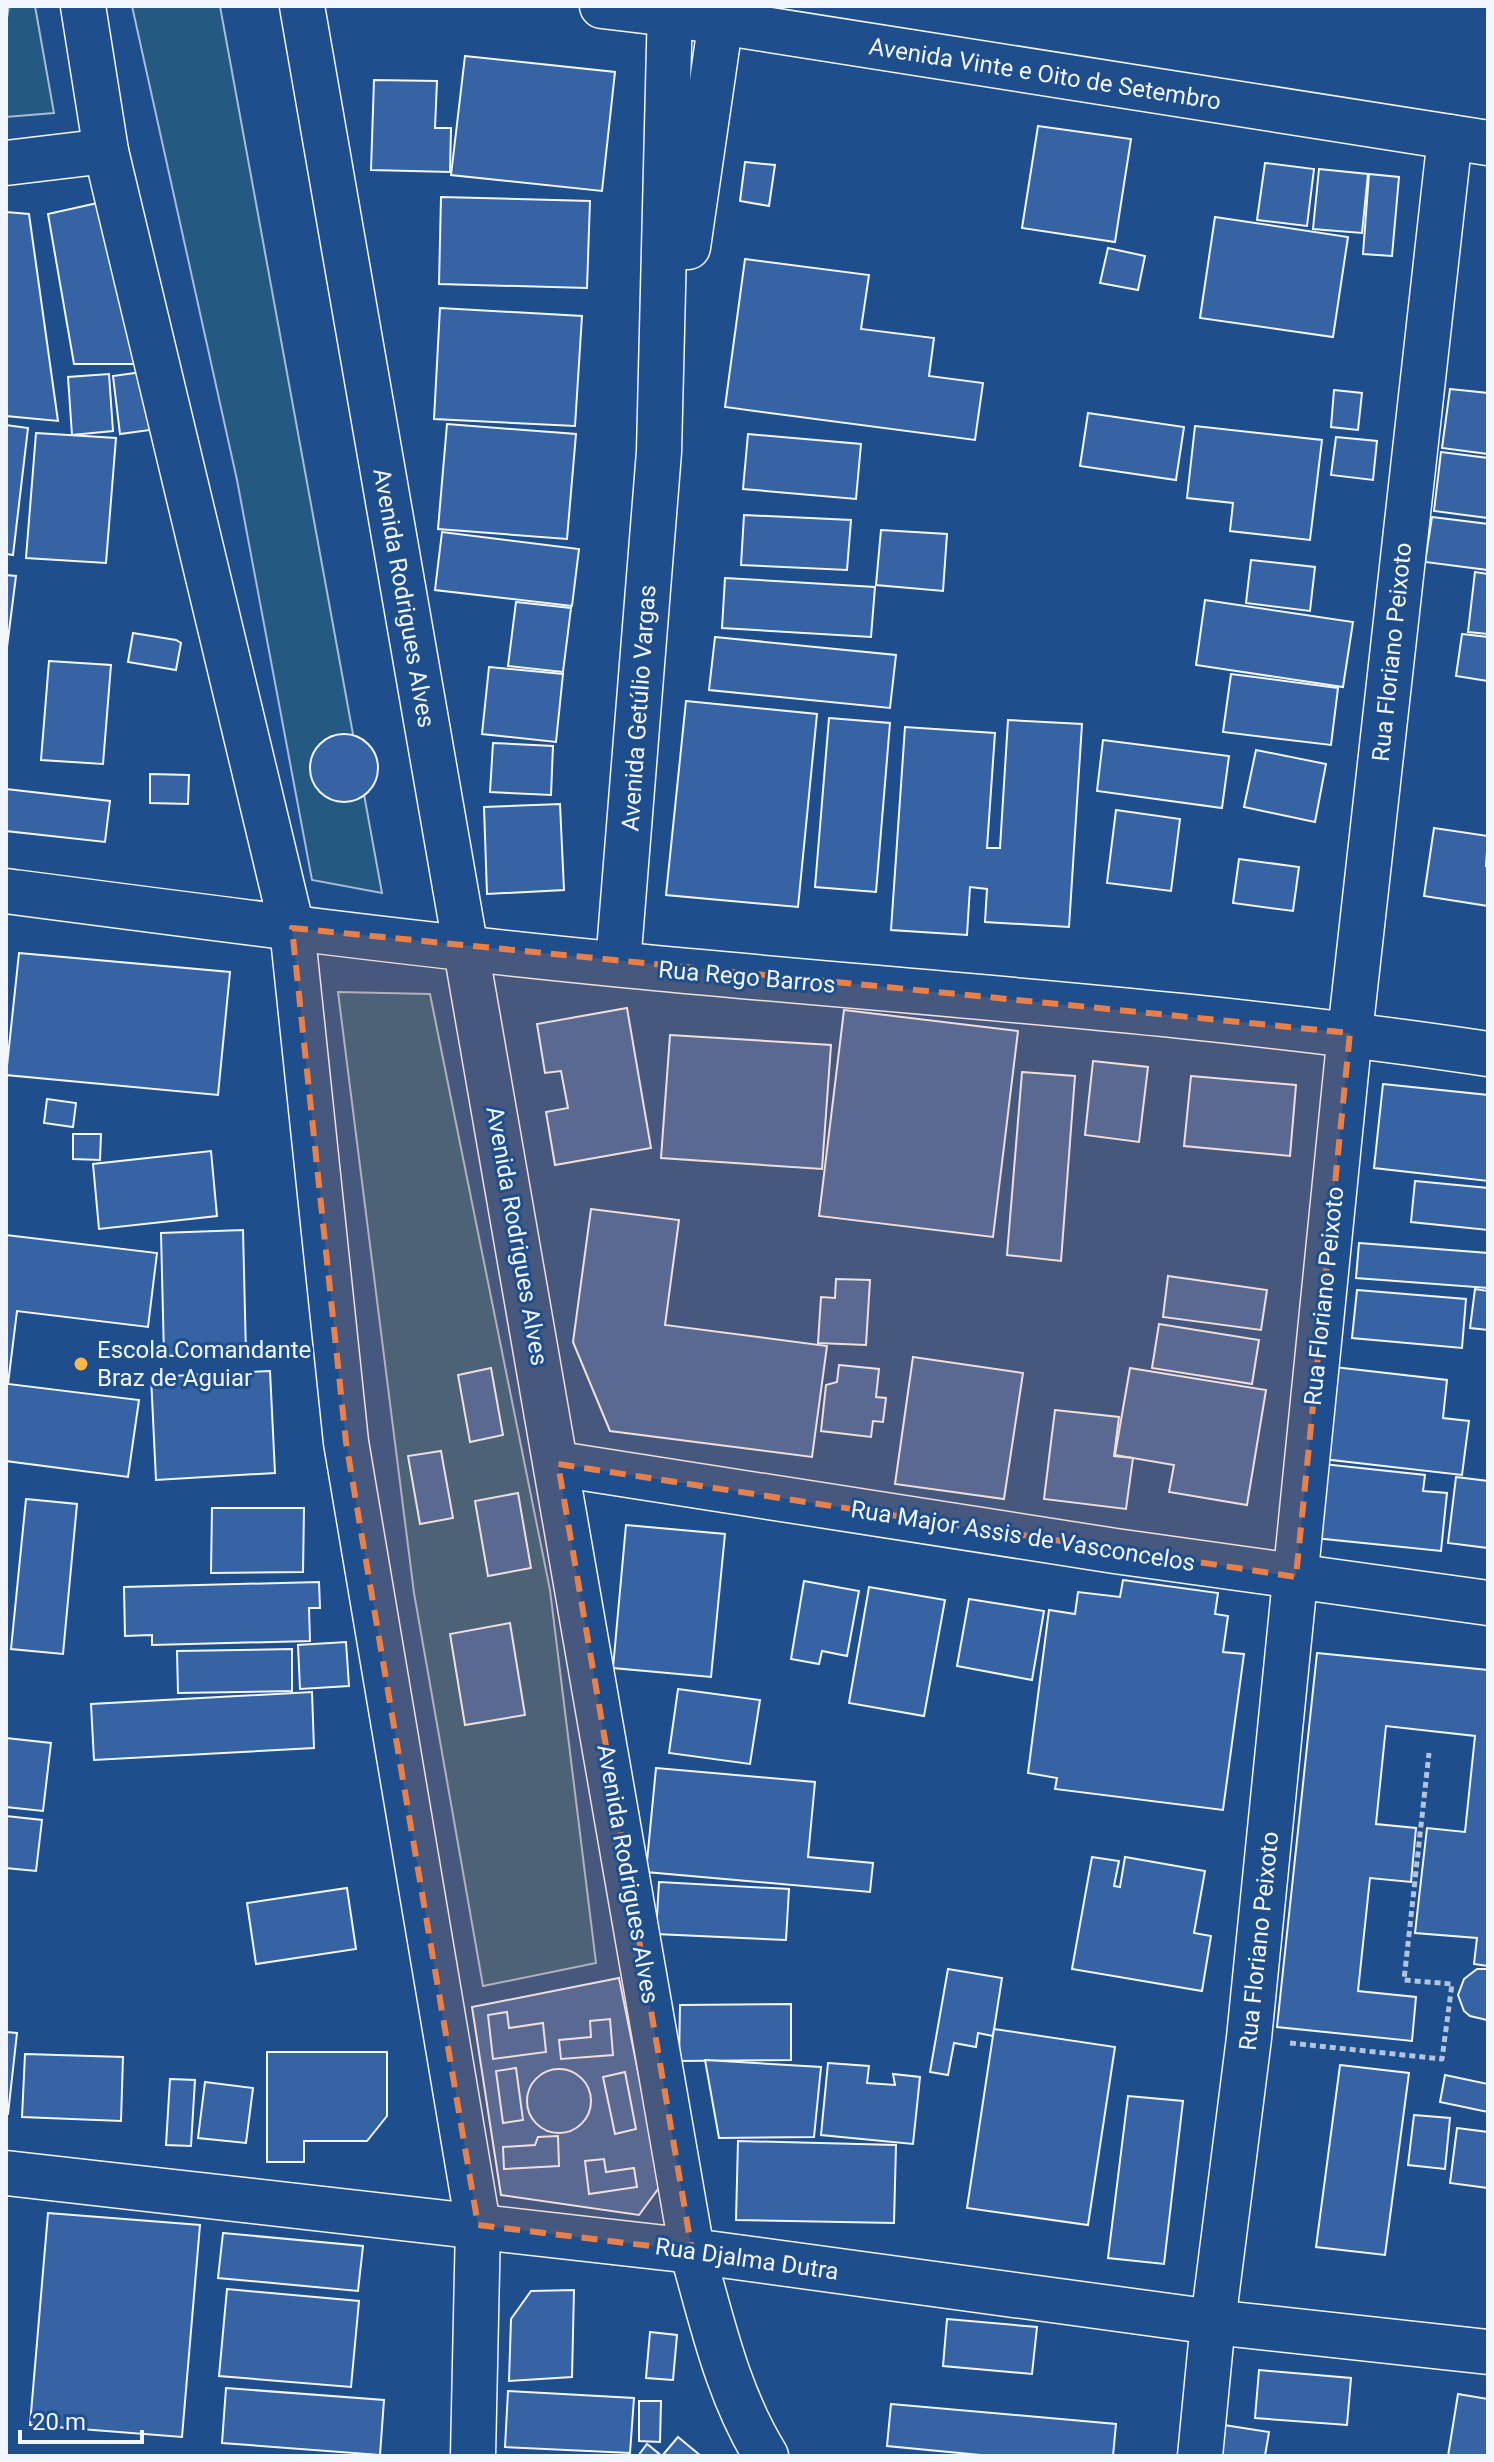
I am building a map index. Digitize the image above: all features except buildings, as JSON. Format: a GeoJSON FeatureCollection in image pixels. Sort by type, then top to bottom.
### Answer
{"type":"FeatureCollection","features":[{"type":"Feature","properties":{"kind":"street"},"geometry":{"type":"LineString","coordinates":[[83,6],[106,151],[292,928],[346,1442],[478,2225],[473,2456]]}},
{"type":"Feature","properties":{"kind":"street","name":"Avenida Rodrigues Alves"},"geometry":{"type":"LineString","coordinates":[[302,6],[558,1464],[692,2251],[728,2376],[749,2428],[766,2456]]}},
{"type":"Feature","properties":{"kind":"street","name":"Avenida Vinte e Oito de Setembro"},"geometry":{"type":"LineString","coordinates":[[602,6],[722,15],[1469,140]]}},
{"type":"Feature","properties":{"kind":"street","name":"Avenida Getúlio Vargas"},"geometry":{"type":"LineString","coordinates":[[618,964],[659,452],[670,10]]}},
{"type":"Feature","properties":{"kind":"street","name":"Avenida Getúlio Vargas"},"geometry":{"type":"LineString","coordinates":[[659,452],[722,15]]}},
{"type":"Feature","properties":{"kind":"street","name":"Rua Floriano Peixoto"},"geometry":{"type":"LineString","coordinates":[[1200,2456],[1213,2322],[1249,2038],[1350,1033],[1469,140]]}},
{"type":"Feature","properties":{"kind":"street"},"geometry":{"type":"LineString","coordinates":[[6,163],[106,151]]}},
{"type":"Feature","properties":{"kind":"street","name":"Rua Rego Barros"},"geometry":{"type":"LineString","coordinates":[[6,891],[292,928],[618,964],[1350,1033],[1488,1054]]}},
{"type":"Feature","properties":{"kind":"street","name":"Rua Major Assis de Vasconcelos"},"geometry":{"type":"LineString","coordinates":[[558,1464],[1296,1577],[1488,1603]]}},
{"type":"Feature","properties":{"kind":"street","name":"Rua Djalma Dutra"},"geometry":{"type":"LineString","coordinates":[[6,2173],[478,2225],[1213,2322],[1488,2352]]}},
{"type":"Feature","properties":{"kind":"path"},"geometry":{"type":"LineString","coordinates":[[1249,2038],[1442,2059],[1452,1984],[1404,1980],[1429,1753]]}},
{"type":"Feature","properties":{"kind":"highlighted area"},"geometry":{"type":"Polygon","coordinates":[[[292,928],[1350,1033],[1296,1577],[558,1464],[692,2251],[478,2225],[346,1442],[292,928]]]}},
{"type":"Feature","properties":{"kind":"shaded area"},"geometry":{"type":"Polygon","coordinates":[[[9,6],[35,6],[54,113],[6,117],[6,24],[9,6]]]}},
{"type":"Feature","properties":{"kind":"shaded area"},"geometry":{"type":"Polygon","coordinates":[[[132,6],[220,6],[382,893],[312,880],[237,480],[132,6]]]}},
{"type":"Feature","properties":{"kind":"shaded area"},"geometry":{"type":"Polygon","coordinates":[[[338,992],[430,994],[550,1590],[596,1963],[483,1986],[414,1593],[338,992]]]}},
{"type":"Feature","properties":{"kind":"place","name":"Escola Comandante Braz de Aguiar"},"geometry":{"type":"Point","coordinates":[81,1364]}}]}
